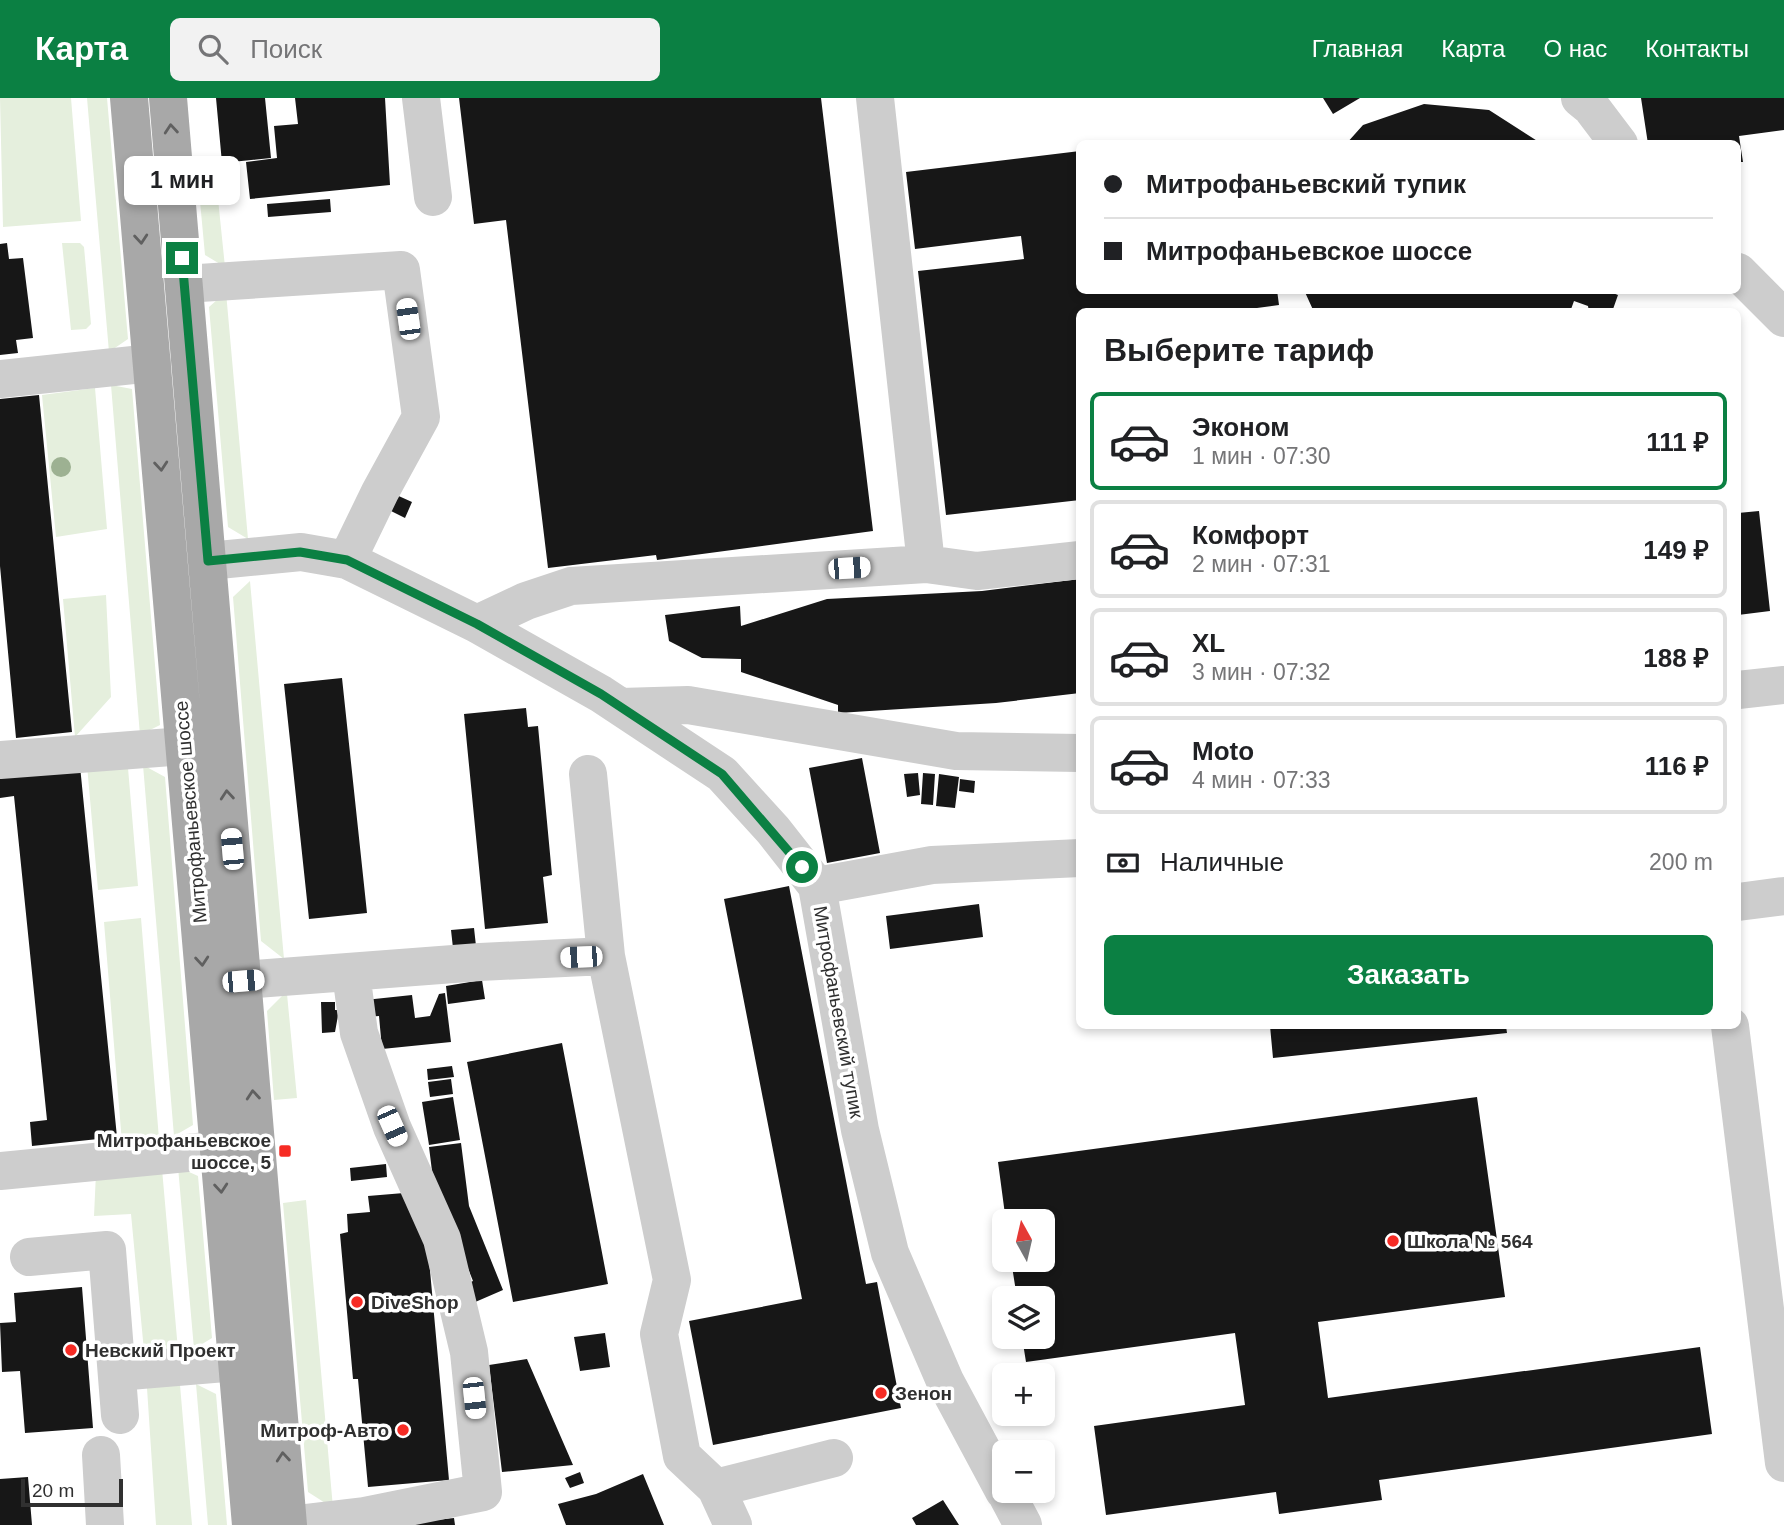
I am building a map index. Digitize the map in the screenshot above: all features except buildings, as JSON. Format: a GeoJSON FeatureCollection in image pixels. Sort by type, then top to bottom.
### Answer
{"type":"FeatureCollection","features":[{"type":"Feature","properties":{"kind":"main road","name":"Митрофаньевское шоссе"},"geometry":{"type":"LineString","coordinates":[[129,98],[251,1525]]}},
{"type":"Feature","properties":{"kind":"main road","name":"Митрофаньевское шоссе"},"geometry":{"type":"LineString","coordinates":[[168,98],[288,1525]]}},
{"type":"Feature","properties":{"kind":"street"},"geometry":{"type":"LineString","coordinates":[[421,98],[433,197]]}},
{"type":"Feature","properties":{"kind":"street"},"geometry":{"type":"LineString","coordinates":[[875,98],[926,564]]}},
{"type":"Feature","properties":{"kind":"street"},"geometry":{"type":"LineString","coordinates":[[1587,101],[1616,140]]}},
{"type":"Feature","properties":{"kind":"street"},"geometry":{"type":"LineString","coordinates":[[184,284],[401,270],[421,417],[347,560]]}},
{"type":"Feature","properties":{"kind":"street"},"geometry":{"type":"LineString","coordinates":[[1741,275],[1784,318]]}},
{"type":"Feature","properties":{"kind":"street"},"geometry":{"type":"LineString","coordinates":[[0,379],[152,363]]}},
{"type":"Feature","properties":{"kind":"street","name":"Митрофаньевский тупик"},"geometry":{"type":"LineString","coordinates":[[208,561],[300,552],[347,560],[477,624],[621,707],[722,774],[773,830],[817,886],[860,1130],[890,1253],[945,1381],[992,1469]]}},
{"type":"Feature","properties":{"kind":"street"},"geometry":{"type":"LineString","coordinates":[[477,624],[526,601],[570,586],[926,564],[977,571],[1076,560]]}},
{"type":"Feature","properties":{"kind":"street"},"geometry":{"type":"LineString","coordinates":[[1741,691],[1784,685]]}},
{"type":"Feature","properties":{"kind":"street"},"geometry":{"type":"LineString","coordinates":[[621,707],[688,705],[956,751],[1076,753]]}},
{"type":"Feature","properties":{"kind":"street"},"geometry":{"type":"LineString","coordinates":[[0,760],[184,746]]}},
{"type":"Feature","properties":{"kind":"street"},"geometry":{"type":"LineString","coordinates":[[588,774],[606,956],[672,1280],[659,1334],[682,1456],[716,1488],[733,1525]]}},
{"type":"Feature","properties":{"kind":"street"},"geometry":{"type":"LineString","coordinates":[[817,886],[932,865],[1076,858]]}},
{"type":"Feature","properties":{"kind":"street"},"geometry":{"type":"LineString","coordinates":[[1741,902],[1784,895]]}},
{"type":"Feature","properties":{"kind":"street"},"geometry":{"type":"LineString","coordinates":[[243,981],[606,956]]}},
{"type":"Feature","properties":{"kind":"street"},"geometry":{"type":"LineString","coordinates":[[288,1525],[364,1516],[483,1492],[469,1352],[442,1239],[392,1126],[363,1044],[353,1003],[351,973]]}},
{"type":"Feature","properties":{"kind":"street"},"geometry":{"type":"LineString","coordinates":[[1730,1029],[1775,1322],[1784,1462]]}},
{"type":"Feature","properties":{"kind":"street"},"geometry":{"type":"LineString","coordinates":[[0,1171],[218,1150]]}},
{"type":"Feature","properties":{"kind":"street"},"geometry":{"type":"LineString","coordinates":[[29,1257],[107,1250],[120,1415]]}},
{"type":"Feature","properties":{"kind":"street"},"geometry":{"type":"LineString","coordinates":[[117,1372],[237,1362]]}},
{"type":"Feature","properties":{"kind":"street"},"geometry":{"type":"LineString","coordinates":[[101,1455],[105,1525]]}},
{"type":"Feature","properties":{"kind":"street"},"geometry":{"type":"LineString","coordinates":[[716,1488],[834,1458]]}},
{"type":"Feature","properties":{"kind":"street","name":"Митрофаньевский тупик"},"geometry":{"type":"LineString","coordinates":[[1011,1503],[1023,1525]]}},
{"type":"Feature","properties":{"kind":"green space"},"geometry":{"type":"Polygon","coordinates":[[[0,98],[71,98],[81,221],[3,227],[0,98]]]}},
{"type":"Feature","properties":{"kind":"green space"},"geometry":{"type":"Polygon","coordinates":[[[87,98],[107,98],[128,339],[109,352],[87,98]]]}},
{"type":"Feature","properties":{"kind":"green space"},"geometry":{"type":"Polygon","coordinates":[[[196,158],[214,160],[225,267],[205,255],[196,158]]]}},
{"type":"Feature","properties":{"kind":"green space"},"geometry":{"type":"Polygon","coordinates":[[[62,243],[80,243],[84,247],[91,324],[86,329],[71,330],[62,243]]]}},
{"type":"Feature","properties":{"kind":"green space"},"geometry":{"type":"Polygon","coordinates":[[[226,292],[248,539],[228,527],[209,307],[226,292]]]}},
{"type":"Feature","properties":{"kind":"green space"},"geometry":{"type":"Polygon","coordinates":[[[111,385],[132,389],[160,725],[140,735],[111,385]]]}},
{"type":"Feature","properties":{"kind":"green space"},"geometry":{"type":"Polygon","coordinates":[[[95,388],[107,529],[56,537],[42,395],[95,388]]]}},
{"type":"Feature","properties":{"kind":"green space"},"geometry":{"type":"Polygon","coordinates":[[[250,581],[284,959],[261,941],[233,597],[250,581]]]}},
{"type":"Feature","properties":{"kind":"green space"},"geometry":{"type":"Polygon","coordinates":[[[106,595],[111,697],[75,737],[63,599],[106,595]]]}},
{"type":"Feature","properties":{"kind":"green space"},"geometry":{"type":"Polygon","coordinates":[[[87,765],[128,768],[138,886],[98,890],[87,765]]]}},
{"type":"Feature","properties":{"kind":"green space"},"geometry":{"type":"Polygon","coordinates":[[[143,765],[165,777],[193,1125],[174,1136],[143,765]]]}},
{"type":"Feature","properties":{"kind":"green space"},"geometry":{"type":"Polygon","coordinates":[[[141,918],[159,1139],[122,1143],[104,922],[141,918]]]}},
{"type":"Feature","properties":{"kind":"green space"},"geometry":{"type":"Polygon","coordinates":[[[287,994],[297,1098],[274,1100],[267,1011],[287,994]]]}},
{"type":"Feature","properties":{"kind":"green space"},"geometry":{"type":"Polygon","coordinates":[[[178,1167],[198,1176],[212,1338],[194,1349],[178,1167]]]}},
{"type":"Feature","properties":{"kind":"green space"},"geometry":{"type":"Polygon","coordinates":[[[162,1169],[178,1350],[144,1351],[131,1214],[94,1216],[96,1173],[162,1169]]]}},
{"type":"Feature","properties":{"kind":"green space"},"geometry":{"type":"Polygon","coordinates":[[[306,1200],[333,1508],[308,1492],[283,1203],[306,1200]]]}},
{"type":"Feature","properties":{"kind":"green space"},"geometry":{"type":"Polygon","coordinates":[[[196,1384],[216,1394],[227,1525],[208,1525],[196,1384]]]}},
{"type":"Feature","properties":{"kind":"green space"},"geometry":{"type":"Polygon","coordinates":[[[180,1385],[192,1525],[156,1525],[147,1388],[180,1385]]]}},
{"type":"Feature","properties":{"kind":"place","name":"Митрофаньевское шоссе, 5"},"geometry":{"type":"Point","coordinates":[285,1151]}},
{"type":"Feature","properties":{"kind":"place","name":"Школа № 564"},"geometry":{"type":"Point","coordinates":[1393,1241]}},
{"type":"Feature","properties":{"kind":"place","name":"DiveShop"},"geometry":{"type":"Point","coordinates":[357,1302]}},
{"type":"Feature","properties":{"kind":"place","name":"Невский Проект"},"geometry":{"type":"Point","coordinates":[71,1350]}},
{"type":"Feature","properties":{"kind":"place","name":"Зенон"},"geometry":{"type":"Point","coordinates":[881,1393]}},
{"type":"Feature","properties":{"kind":"place","name":"Митроф-Авто"},"geometry":{"type":"Point","coordinates":[403,1430]}},
{"type":"Feature","properties":{"kind":"route"},"geometry":{"type":"LineString","coordinates":[[182,258],[208,561],[300,552],[347,560],[477,624],[601,694],[722,774],[773,830],[802,867]]}}]}
